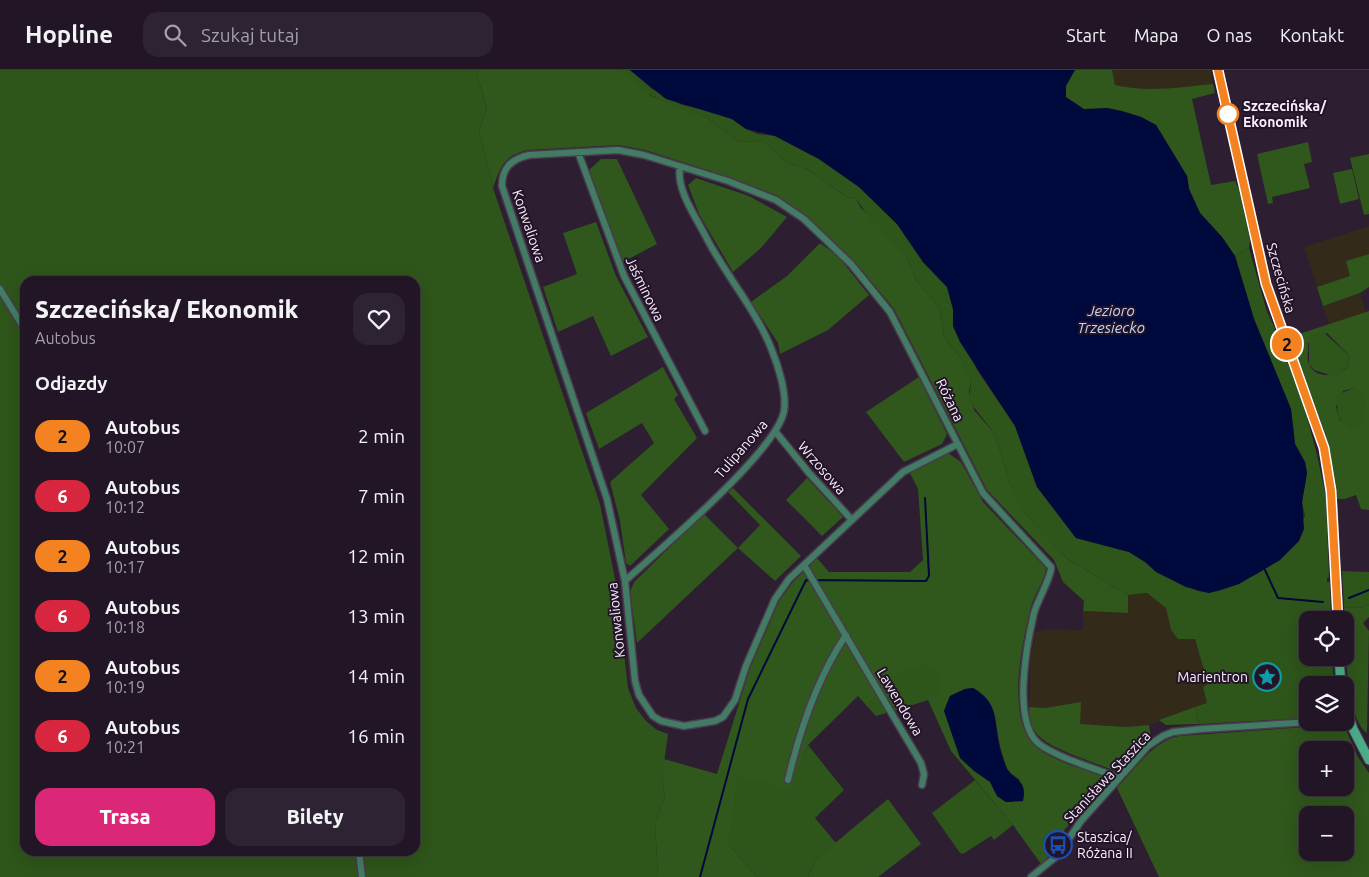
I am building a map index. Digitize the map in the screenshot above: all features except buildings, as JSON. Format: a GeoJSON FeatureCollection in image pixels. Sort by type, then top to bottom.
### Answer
{"type":"FeatureCollection","features":[{"type":"Feature","properties":{"kind":"street","name":"Szczecińska"},"geometry":{"type":"LineString","coordinates":[[1218,70],[1266,284],[1324,448],[1331,491],[1337,611]]}},
{"type":"Feature","properties":{"kind":"street","name":"Różana"},"geometry":{"type":"LineString","coordinates":[[578,152],[618,150],[644,155],[728,182],[776,200],[804,219],[851,264],[893,316],[987,498],[1051,567],[1051,574],[1038,600],[1028,642],[1024,710],[1028,730],[1035,740],[1045,747],[1119,778]]}},
{"type":"Feature","properties":{"kind":"street","name":"Jaśminowa"},"geometry":{"type":"LineString","coordinates":[[578,152],[624,276],[704,431]]}},
{"type":"Feature","properties":{"kind":"street","name":"Konwaliowa"},"geometry":{"type":"LineString","coordinates":[[578,152],[518,157],[507,165],[502,177],[502,186],[607,499],[625,581],[635,681],[642,702],[652,716],[661,721],[684,726],[716,721],[730,710],[775,599],[785,584],[907,470],[958,444]]}},
{"type":"Feature","properties":{"kind":"street","name":"Tulipanowa"},"geometry":{"type":"LineString","coordinates":[[625,581],[735,477],[775,431],[784,410],[784,400],[771,347],[717,257],[688,200],[680,181],[680,167]]}},
{"type":"Feature","properties":{"kind":"street"},"geometry":{"type":"LineString","coordinates":[[0,289],[20,322]]}},
{"type":"Feature","properties":{"kind":"street","name":"Wrzosowa"},"geometry":{"type":"LineString","coordinates":[[775,431],[809,473],[852,520]]}},
{"type":"Feature","properties":{"kind":"street","name":"Lawendowa"},"geometry":{"type":"LineString","coordinates":[[804,565],[921,763],[924,774],[922,785]]}},
{"type":"Feature","properties":{"kind":"street"},"geometry":{"type":"LineString","coordinates":[[788,780],[802,723],[838,647],[846,635]]}},
{"type":"Feature","properties":{"kind":"street","name":"Stanisława Staszica"},"geometry":{"type":"LineString","coordinates":[[1031,877],[1058,856],[1076,826],[1148,746],[1169,733],[1299,723]]}},
{"type":"Feature","properties":{"kind":"street"},"geometry":{"type":"LineString","coordinates":[[1354,731],[1369,760]]}},
{"type":"Feature","properties":{"kind":"street"},"geometry":{"type":"LineString","coordinates":[[360,856],[362,877]]}},
{"type":"Feature","properties":{"kind":"shaded area"},"geometry":{"type":"Polygon","coordinates":[[[1112,70],[1211,70],[1213,84],[1150,90],[1131,89],[1115,85],[1112,70]]]}},
{"type":"Feature","properties":{"kind":"shaded area"},"geometry":{"type":"Polygon","coordinates":[[[1369,226],[1369,254],[1346,261],[1351,276],[1317,287],[1304,247],[1369,226]]]}},
{"type":"Feature","properties":{"kind":"shaded area"},"geometry":{"type":"Polygon","coordinates":[[[1360,293],[1366,312],[1329,325],[1323,306],[1360,293]]]}},
{"type":"Feature","properties":{"kind":"shaded area"},"geometry":{"type":"Polygon","coordinates":[[[1147,593],[1166,608],[1171,630],[1195,639],[1208,685],[1203,687],[1208,703],[1149,725],[1126,727],[1080,724],[1080,702],[1045,708],[1029,707],[1030,664],[1035,632],[1047,629],[1083,630],[1083,611],[1128,613],[1128,595],[1147,593]]]}},
{"type":"Feature","properties":{"kind":"green space"},"geometry":{"type":"Polygon","coordinates":[[[0,70],[476,70],[487,109],[479,130],[493,188],[600,504],[616,584],[628,688],[636,708],[646,721],[657,730],[668,734],[662,778],[665,796],[655,823],[658,877],[0,877],[0,70]]]}},
{"type":"Feature","properties":{"kind":"green space"},"geometry":{"type":"Polygon","coordinates":[[[476,70],[622,70],[651,96],[707,118],[740,142],[759,141],[766,143],[787,163],[807,169],[847,197],[856,199],[861,208],[879,224],[907,257],[916,280],[940,308],[944,337],[958,354],[971,381],[969,392],[974,410],[994,433],[1010,485],[1025,513],[1066,558],[1128,595],[1128,613],[1083,611],[1084,601],[1063,582],[1054,560],[987,490],[894,309],[854,261],[807,216],[778,196],[729,177],[645,150],[619,145],[520,152],[508,159],[501,167],[493,188],[479,130],[487,109],[476,70]]]}},
{"type":"Feature","properties":{"kind":"green space"},"geometry":{"type":"Polygon","coordinates":[[[622,70],[630,70],[652,89],[682,105],[702,109],[732,119],[746,129],[758,134],[775,136],[819,159],[859,187],[897,224],[923,262],[947,287],[953,309],[953,326],[979,373],[1015,426],[1037,487],[1076,538],[1129,552],[1174,581],[1198,591],[1209,593],[1255,575],[1280,560],[1305,516],[1302,502],[1307,473],[1305,462],[1295,444],[1291,409],[1254,319],[1235,256],[1249,248],[1267,312],[1305,409],[1326,497],[1329,577],[1327,582],[1330,582],[1331,611],[1299,611],[1299,666],[1333,666],[1333,676],[1299,676],[1299,718],[1199,724],[1195,707],[1207,703],[1203,687],[1208,684],[1195,639],[1178,639],[1171,630],[1166,608],[1147,593],[1128,595],[1066,558],[1025,513],[1010,485],[994,433],[969,401],[971,381],[958,354],[944,337],[940,308],[916,280],[907,257],[883,234],[879,225],[873,222],[856,199],[847,197],[807,169],[787,163],[766,143],[759,141],[740,142],[707,118],[671,105],[642,91],[622,70]]]}},
{"type":"Feature","properties":{"kind":"green space"},"geometry":{"type":"Polygon","coordinates":[[[1053,70],[1112,70],[1115,85],[1140,89],[1164,89],[1213,84],[1215,93],[1192,99],[1211,185],[1235,181],[1239,190],[1250,240],[1249,248],[1235,256],[1222,237],[1200,213],[1189,189],[1187,176],[1156,125],[1141,117],[1107,108],[1075,119],[1053,70]]]}},
{"type":"Feature","properties":{"kind":"green space"},"geometry":{"type":"Polygon","coordinates":[[[1308,142],[1312,162],[1304,164],[1310,188],[1272,197],[1273,203],[1268,204],[1257,154],[1308,142]]]}},
{"type":"Feature","properties":{"kind":"green space"},"geometry":{"type":"Polygon","coordinates":[[[1369,154],[1369,214],[1364,215],[1350,158],[1369,154]]]}},
{"type":"Feature","properties":{"kind":"green space"},"geometry":{"type":"Polygon","coordinates":[[[601,159],[617,159],[657,244],[623,262],[589,170],[601,159]]]}},
{"type":"Feature","properties":{"kind":"green space"},"geometry":{"type":"Polygon","coordinates":[[[1352,169],[1359,199],[1340,204],[1333,173],[1352,169]]]}},
{"type":"Feature","properties":{"kind":"green space"},"geometry":{"type":"Polygon","coordinates":[[[696,178],[749,196],[787,217],[761,248],[733,272],[699,214],[688,185],[696,178]]]}},
{"type":"Feature","properties":{"kind":"green space"},"geometry":{"type":"Polygon","coordinates":[[[596,222],[616,276],[648,337],[611,356],[593,316],[558,332],[543,287],[577,274],[563,233],[596,222]]]}},
{"type":"Feature","properties":{"kind":"green space"},"geometry":{"type":"Polygon","coordinates":[[[820,243],[838,256],[869,295],[828,330],[780,354],[778,343],[751,302],[787,276],[820,243]]]}},
{"type":"Feature","properties":{"kind":"green space"},"geometry":{"type":"Polygon","coordinates":[[[1369,254],[1369,287],[1360,293],[1323,306],[1317,287],[1350,276],[1346,261],[1369,254]]]}},
{"type":"Feature","properties":{"kind":"green space"},"geometry":{"type":"Polygon","coordinates":[[[1369,311],[1369,510],[1361,509],[1356,495],[1345,499],[1337,499],[1326,436],[1292,343],[1293,336],[1369,311]],[[1327,333],[1308,343],[1308,362],[1312,369],[1322,375],[1344,370],[1348,367],[1350,356],[1327,333]],[[1354,388],[1343,391],[1336,407],[1340,420],[1350,430],[1354,388]]]}},
{"type":"Feature","properties":{"kind":"green space"},"geometry":{"type":"Polygon","coordinates":[[[1322,331],[1350,356],[1348,367],[1333,376],[1314,370],[1309,364],[1309,339],[1311,335],[1322,331]]]}},
{"type":"Feature","properties":{"kind":"green space"},"geometry":{"type":"Polygon","coordinates":[[[663,367],[678,395],[674,399],[697,438],[641,495],[669,529],[630,566],[626,563],[620,521],[610,482],[654,443],[642,423],[599,449],[586,413],[663,367]]]}},
{"type":"Feature","properties":{"kind":"green space"},"geometry":{"type":"Polygon","coordinates":[[[919,377],[947,434],[942,444],[904,462],[866,412],[919,377]]]}},
{"type":"Feature","properties":{"kind":"green space"},"geometry":{"type":"Polygon","coordinates":[[[1354,388],[1360,390],[1366,405],[1361,426],[1354,431],[1345,426],[1341,421],[1337,405],[1339,394],[1354,388]]]}},
{"type":"Feature","properties":{"kind":"green space"},"geometry":{"type":"Polygon","coordinates":[[[948,453],[961,462],[983,502],[1046,568],[1031,607],[1020,661],[1019,703],[1022,721],[1028,737],[1039,749],[1063,762],[1106,778],[1105,787],[1065,829],[1050,855],[1041,864],[1013,825],[951,751],[928,700],[876,716],[858,696],[808,745],[790,790],[728,844],[757,877],[658,877],[655,823],[665,796],[662,778],[664,759],[717,774],[750,668],[779,601],[793,582],[817,558],[829,572],[910,572],[923,560],[918,489],[910,473],[948,453]],[[973,688],[965,689],[950,696],[944,711],[991,782],[997,796],[1006,802],[1013,802],[1020,780],[1006,767],[995,718],[988,701],[973,688]]]}},
{"type":"Feature","properties":{"kind":"green space"},"geometry":{"type":"Polygon","coordinates":[[[807,478],[843,517],[822,536],[786,500],[807,478]]]}},
{"type":"Feature","properties":{"kind":"green space"},"geometry":{"type":"Polygon","coordinates":[[[733,488],[801,556],[775,581],[738,548],[760,525],[728,492],[733,488]]]}},
{"type":"Feature","properties":{"kind":"green space"},"geometry":{"type":"Polygon","coordinates":[[[704,514],[738,548],[637,643],[630,592],[634,582],[704,514]]]}},
{"type":"Feature","properties":{"kind":"green space"},"geometry":{"type":"Polygon","coordinates":[[[1342,571],[1369,572],[1369,605],[1359,608],[1344,607],[1342,571]]]}},
{"type":"Feature","properties":{"kind":"green space"},"geometry":{"type":"Polygon","coordinates":[[[1369,605],[1369,617],[1363,623],[1369,631],[1367,733],[1360,725],[1354,711],[1354,676],[1348,676],[1347,666],[1354,666],[1354,611],[1344,611],[1344,607],[1359,608],[1369,605]]]}},
{"type":"Feature","properties":{"kind":"green space"},"geometry":{"type":"Polygon","coordinates":[[[923,665],[939,671],[939,693],[928,700],[876,716],[866,705],[902,672],[923,665]]]}},
{"type":"Feature","properties":{"kind":"green space"},"geometry":{"type":"Polygon","coordinates":[[[1081,702],[1080,724],[1126,727],[1149,725],[1151,738],[1118,772],[1054,746],[1045,741],[1034,730],[1030,719],[1029,707],[1045,708],[1081,702]]]}},
{"type":"Feature","properties":{"kind":"green space"},"geometry":{"type":"Polygon","coordinates":[[[1195,707],[1199,724],[1166,725],[1159,720],[1195,707]]]}},
{"type":"Feature","properties":{"kind":"green space"},"geometry":{"type":"Polygon","coordinates":[[[1299,728],[1299,731],[1346,731],[1351,741],[1299,741],[1299,796],[1354,796],[1354,748],[1369,773],[1369,877],[1159,877],[1117,788],[1153,750],[1170,739],[1179,736],[1299,728]]]}},
{"type":"Feature","properties":{"kind":"green space"},"geometry":{"type":"Polygon","coordinates":[[[808,745],[844,790],[815,818],[836,843],[817,858],[808,877],[757,877],[728,844],[738,776],[790,789],[808,745]]]}},
{"type":"Feature","properties":{"kind":"green space"},"geometry":{"type":"Polygon","coordinates":[[[975,780],[1013,825],[994,840],[991,836],[963,854],[960,853],[932,813],[975,780]]]}},
{"type":"Feature","properties":{"kind":"green space"},"geometry":{"type":"Polygon","coordinates":[[[888,799],[921,844],[878,877],[808,877],[817,858],[888,799]]]}},
{"type":"Feature","properties":{"kind":"water","name":"Jezioro Trzesiecko"},"geometry":{"type":"Polygon","coordinates":[[[630,70],[1075,70],[1066,86],[1066,97],[1084,109],[1107,108],[1122,111],[1141,117],[1156,125],[1187,176],[1189,189],[1200,213],[1222,237],[1235,256],[1254,319],[1291,409],[1295,444],[1305,462],[1307,473],[1302,502],[1304,529],[1299,541],[1280,560],[1239,584],[1209,593],[1186,587],[1156,572],[1144,561],[1129,552],[1076,538],[1037,487],[1015,426],[960,342],[953,326],[953,309],[947,287],[923,262],[897,224],[859,187],[819,159],[775,136],[746,129],[732,119],[666,99],[630,70]]]}},
{"type":"Feature","properties":{"kind":"water"},"geometry":{"type":"Polygon","coordinates":[[[973,688],[987,700],[994,712],[1001,753],[1009,771],[1023,788],[1023,801],[1006,802],[997,796],[990,782],[960,758],[944,711],[950,696],[965,689],[973,688]]]}},
{"type":"Feature","properties":{"kind":"waterway"},"geometry":{"type":"LineString","coordinates":[[700,877],[748,699],[806,580],[926,581],[929,576],[925,498]]}},
{"type":"Feature","properties":{"kind":"waterway"},"geometry":{"type":"LineString","coordinates":[[1265,570],[1278,598],[1323,602]]}},
{"type":"Feature","properties":{"kind":"waterway"},"geometry":{"type":"LineString","coordinates":[[1349,598],[1369,590]]}},
{"type":"Feature","properties":{"kind":"bus line","name":"2"},"geometry":{"type":"LineString","coordinates":[[1218,70],[1266,284],[1324,448],[1331,491],[1338,611]]}},
{"type":"Feature","properties":{"kind":"place","name":"Szczecińska/ Ekonomik"},"geometry":{"type":"Point","coordinates":[1228,114]}},
{"type":"Feature","properties":{"kind":"place","name":"Marientron"},"geometry":{"type":"Point","coordinates":[1267,677]}},
{"type":"Feature","properties":{"kind":"place","name":"Staszica/ Różana II"},"geometry":{"type":"Point","coordinates":[1058,845]}}]}
